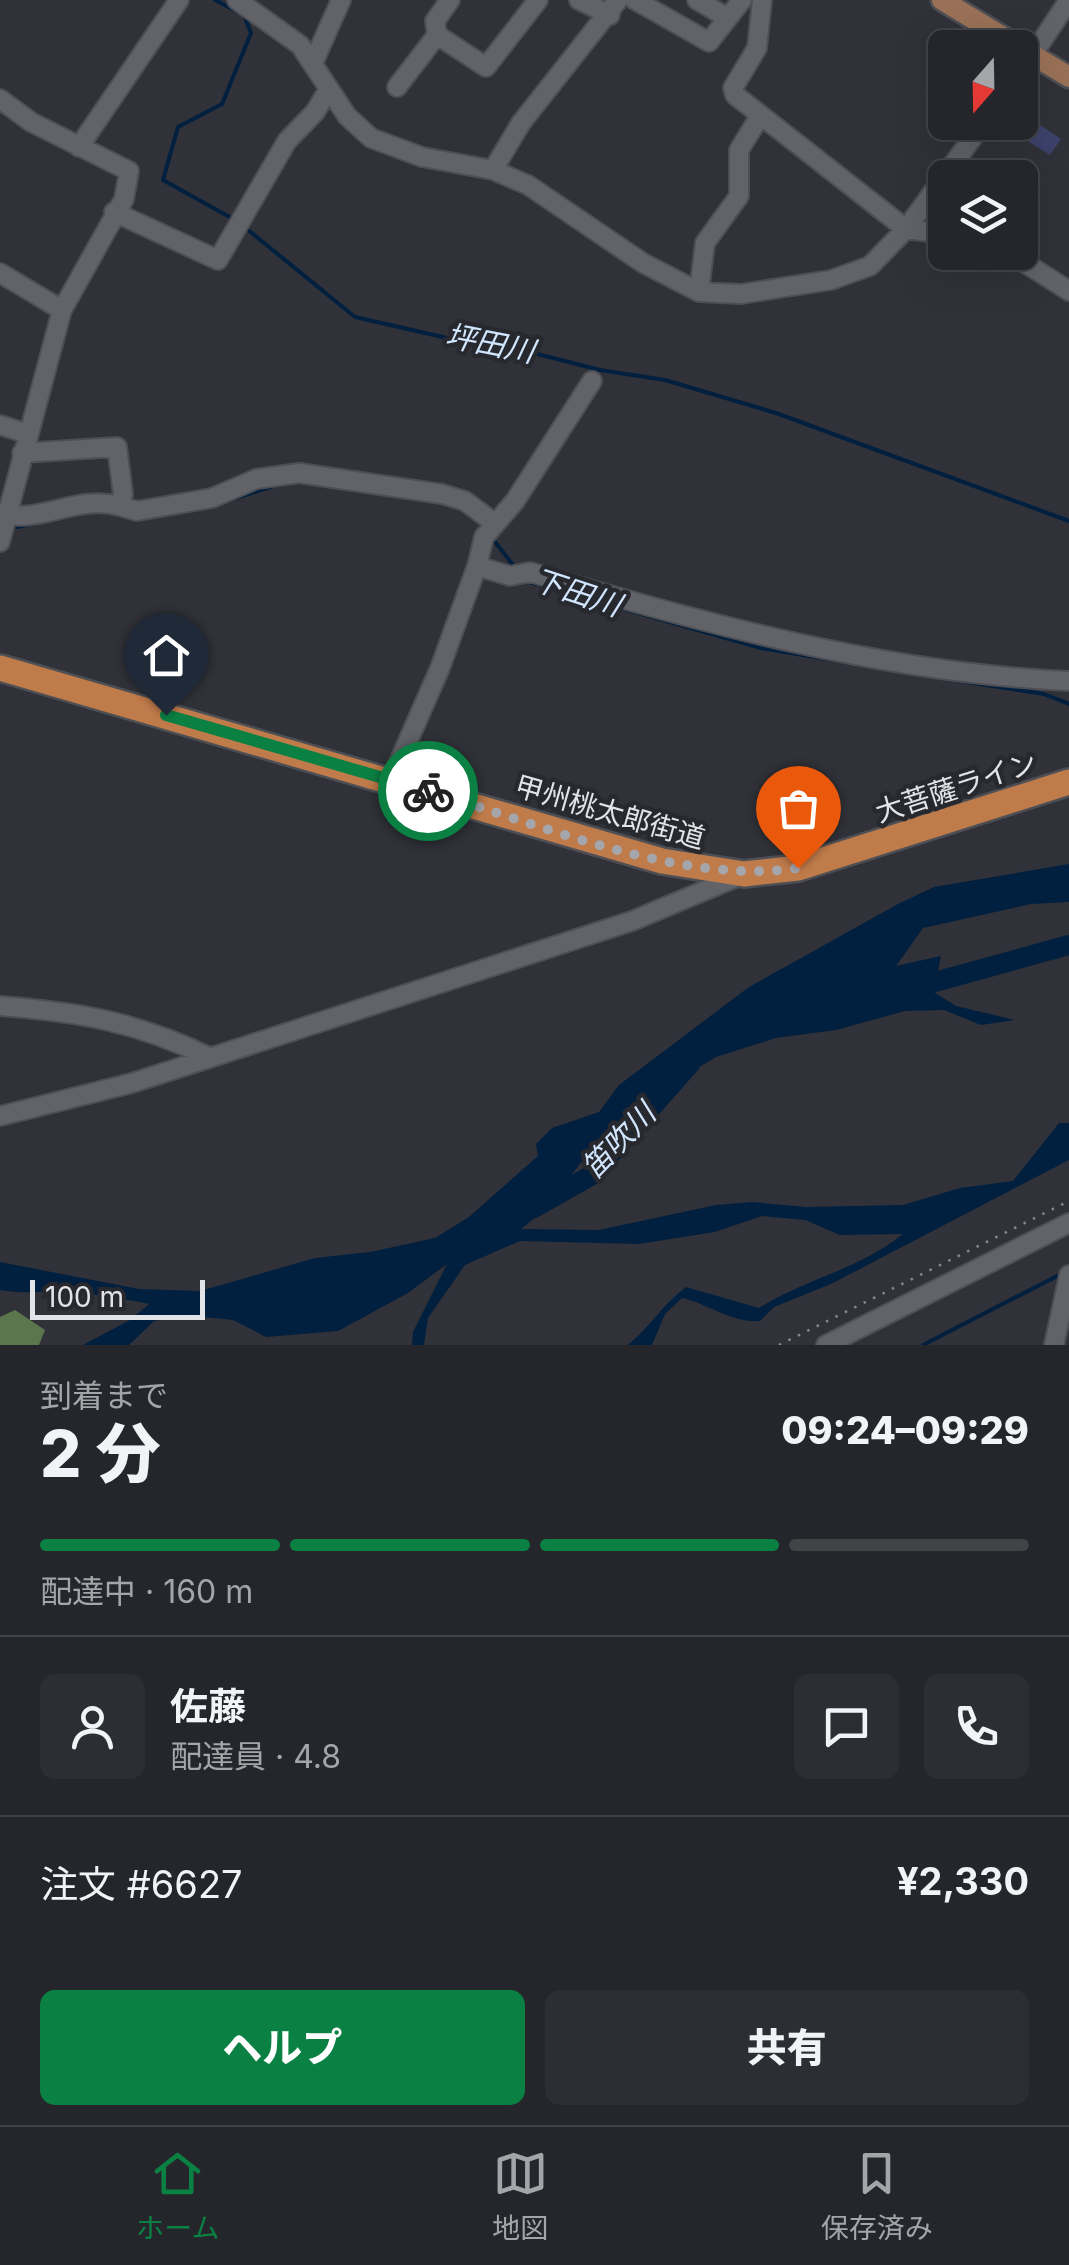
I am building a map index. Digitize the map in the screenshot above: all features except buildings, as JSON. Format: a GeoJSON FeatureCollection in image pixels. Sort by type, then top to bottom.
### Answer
{"type":"FeatureCollection","features":[{"type":"Feature","properties":{"kind":"highway","name":"甲州桃太郎街道"},"geometry":{"type":"LineString","coordinates":[[0,668],[662,860],[744,874]]}},
{"type":"Feature","properties":{"kind":"highway","name":"大菩薩ライン"},"geometry":{"type":"LineString","coordinates":[[744,874],[798,868],[1069,782]]}},
{"type":"Feature","properties":{"kind":"main road"},"geometry":{"type":"LineString","coordinates":[[942,0],[992,30]]}},
{"type":"Feature","properties":{"kind":"main road"},"geometry":{"type":"LineString","coordinates":[[1038,58],[1069,77]]}},
{"type":"Feature","properties":{"kind":"street"},"geometry":{"type":"LineString","coordinates":[[79,147],[178,0]]}},
{"type":"Feature","properties":{"kind":"street"},"geometry":{"type":"LineString","coordinates":[[313,63],[341,0]]}},
{"type":"Feature","properties":{"kind":"street"},"geometry":{"type":"LineString","coordinates":[[397,87],[438,34],[436,20],[450,0]]}},
{"type":"Feature","properties":{"kind":"street"},"geometry":{"type":"LineString","coordinates":[[438,34],[486,68],[538,0]]}},
{"type":"Feature","properties":{"kind":"street"},"geometry":{"type":"LineString","coordinates":[[492,170],[521,123],[614,7],[579,0]]}},
{"type":"Feature","properties":{"kind":"street"},"geometry":{"type":"LineString","coordinates":[[636,0],[708,42],[742,0]]}},
{"type":"Feature","properties":{"kind":"street"},"geometry":{"type":"LineString","coordinates":[[698,0],[728,18]]}},
{"type":"Feature","properties":{"kind":"street"},"geometry":{"type":"LineString","coordinates":[[762,0],[757,48],[733,88],[735,95],[906,229],[928,232]]}},
{"type":"Feature","properties":{"kind":"street"},"geometry":{"type":"LineString","coordinates":[[1038,49],[1069,0]]}},
{"type":"Feature","properties":{"kind":"street"},"geometry":{"type":"LineString","coordinates":[[248,2],[278,25],[313,63],[347,116],[372,138],[410,153],[492,170],[528,185],[643,263],[698,292],[741,294],[850,275],[888,251],[971,140]]}},
{"type":"Feature","properties":{"kind":"street"},"geometry":{"type":"LineString","coordinates":[[114,212],[218,260],[287,141],[315,112],[329,88]]}},
{"type":"Feature","properties":{"kind":"street"},"geometry":{"type":"LineString","coordinates":[[0,100],[30,122],[129,171],[124,199],[62,310],[4,525]]}},
{"type":"Feature","properties":{"kind":"street"},"geometry":{"type":"LineString","coordinates":[[698,292],[705,243],[739,196],[739,150],[760,116]]}},
{"type":"Feature","properties":{"kind":"street"},"geometry":{"type":"LineString","coordinates":[[1036,270],[1069,291]]}},
{"type":"Feature","properties":{"kind":"street"},"geometry":{"type":"LineString","coordinates":[[0,274],[62,310]]}},
{"type":"Feature","properties":{"kind":"street"},"geometry":{"type":"LineString","coordinates":[[391,780],[440,668],[490,528],[515,501],[592,382]]}},
{"type":"Feature","properties":{"kind":"street"},"geometry":{"type":"LineString","coordinates":[[0,425],[28,434]]}},
{"type":"Feature","properties":{"kind":"street"},"geometry":{"type":"LineString","coordinates":[[22,453],[118,447],[120,506]]}},
{"type":"Feature","properties":{"kind":"street"},"geometry":{"type":"LineString","coordinates":[[4,525],[84,502],[137,511],[212,498],[256,478],[299,473],[442,494],[465,501],[490,528]]}},
{"type":"Feature","properties":{"kind":"street"},"geometry":{"type":"LineString","coordinates":[[477,566],[510,576],[530,572],[823,650],[1012,678],[1069,681]]}},
{"type":"Feature","properties":{"kind":"street"},"geometry":{"type":"LineString","coordinates":[[0,1116],[73,1100],[632,921],[744,874]]}},
{"type":"Feature","properties":{"kind":"street"},"geometry":{"type":"LineString","coordinates":[[0,1006],[99,1016],[131,1024],[209,1058]]}},
{"type":"Feature","properties":{"kind":"street"},"geometry":{"type":"LineString","coordinates":[[826,1345],[1069,1222]]}},
{"type":"Feature","properties":{"kind":"street"},"geometry":{"type":"LineString","coordinates":[[1054,1345],[1069,1277]]}},
{"type":"Feature","properties":{"kind":"path"},"geometry":{"type":"LineString","coordinates":[[779,1345],[1069,1201]]}},
{"type":"Feature","properties":{"kind":"green space"},"geometry":{"type":"Polygon","coordinates":[[[15,1310],[45,1330],[39,1345],[0,1345],[0,1317],[15,1310]]]}},
{"type":"Feature","properties":{"kind":"water"},"geometry":{"type":"Polygon","coordinates":[[[1069,864],[1069,902],[1031,904],[923,928],[896,966],[941,956],[934,992],[956,1006],[1015,1020],[981,1025],[944,1010],[905,1011],[836,1030],[776,1038],[716,1057],[646,1099],[597,1141],[546,1209],[521,1229],[599,1230],[716,1205],[752,1202],[806,1207],[903,1205],[960,1188],[1013,1181],[1059,1123],[1069,1123],[1069,1160],[831,1284],[774,1307],[760,1321],[740,1319],[682,1298],[665,1314],[652,1345],[628,1345],[686,1287],[759,1308],[869,1256],[903,1234],[840,1235],[805,1220],[762,1216],[715,1232],[639,1244],[520,1241],[465,1265],[428,1318],[424,1345],[412,1345],[413,1332],[447,1264],[408,1293],[338,1331],[266,1337],[233,1320],[184,1315],[154,1321],[129,1345],[83,1345],[130,1320],[149,1304],[85,1293],[0,1290],[0,1262],[139,1289],[200,1291],[315,1258],[370,1252],[435,1238],[469,1217],[538,1156],[536,1144],[552,1128],[599,1112],[619,1085],[749,987],[934,887],[1069,864]]]}},
{"type":"Feature","properties":{"kind":"waterway","name":"坪田川"},"geometry":{"type":"LineString","coordinates":[[215,0],[244,15],[251,33],[222,104],[178,127],[163,180],[235,220]]}},
{"type":"Feature","properties":{"kind":"waterway","name":"坪田川"},"geometry":{"type":"LineString","coordinates":[[242,225],[355,317],[469,343],[514,348],[600,370],[665,380],[776,413],[1069,521]]}},
{"type":"Feature","properties":{"kind":"waterway","name":"下田川"},"geometry":{"type":"LineString","coordinates":[[223,502],[280,484]]}},
{"type":"Feature","properties":{"kind":"waterway","name":"下田川"},"geometry":{"type":"LineString","coordinates":[[9,524],[17,527],[43,522]]}},
{"type":"Feature","properties":{"kind":"waterway","name":"下田川"},"geometry":{"type":"LineString","coordinates":[[492,538],[517,570]]}},
{"type":"Feature","properties":{"kind":"waterway","name":"下田川"},"geometry":{"type":"LineString","coordinates":[[526,581],[761,648],[851,663]]}},
{"type":"Feature","properties":{"kind":"waterway","name":"下田川"},"geometry":{"type":"LineString","coordinates":[[929,676],[1044,694],[1069,704]]}},
{"type":"Feature","properties":{"kind":"waterway","name":"笛吹川"},"geometry":{"type":"LineString","coordinates":[[909,989],[1069,945]]}},
{"type":"Feature","properties":{"kind":"waterway","name":"笛吹川"},"geometry":{"type":"LineString","coordinates":[[534,1208],[592,1175],[691,1063]]}},
{"type":"Feature","properties":{"kind":"waterway"},"geometry":{"type":"LineString","coordinates":[[923,1345],[1061,1274]]}},
{"type":"Feature","properties":{"kind":"way so far"},"geometry":{"type":"LineString","coordinates":[[428,791],[718,873],[798,868]]}},
{"type":"Feature","properties":{"kind":"route"},"geometry":{"type":"LineString","coordinates":[[166,715],[428,791]]}}]}
